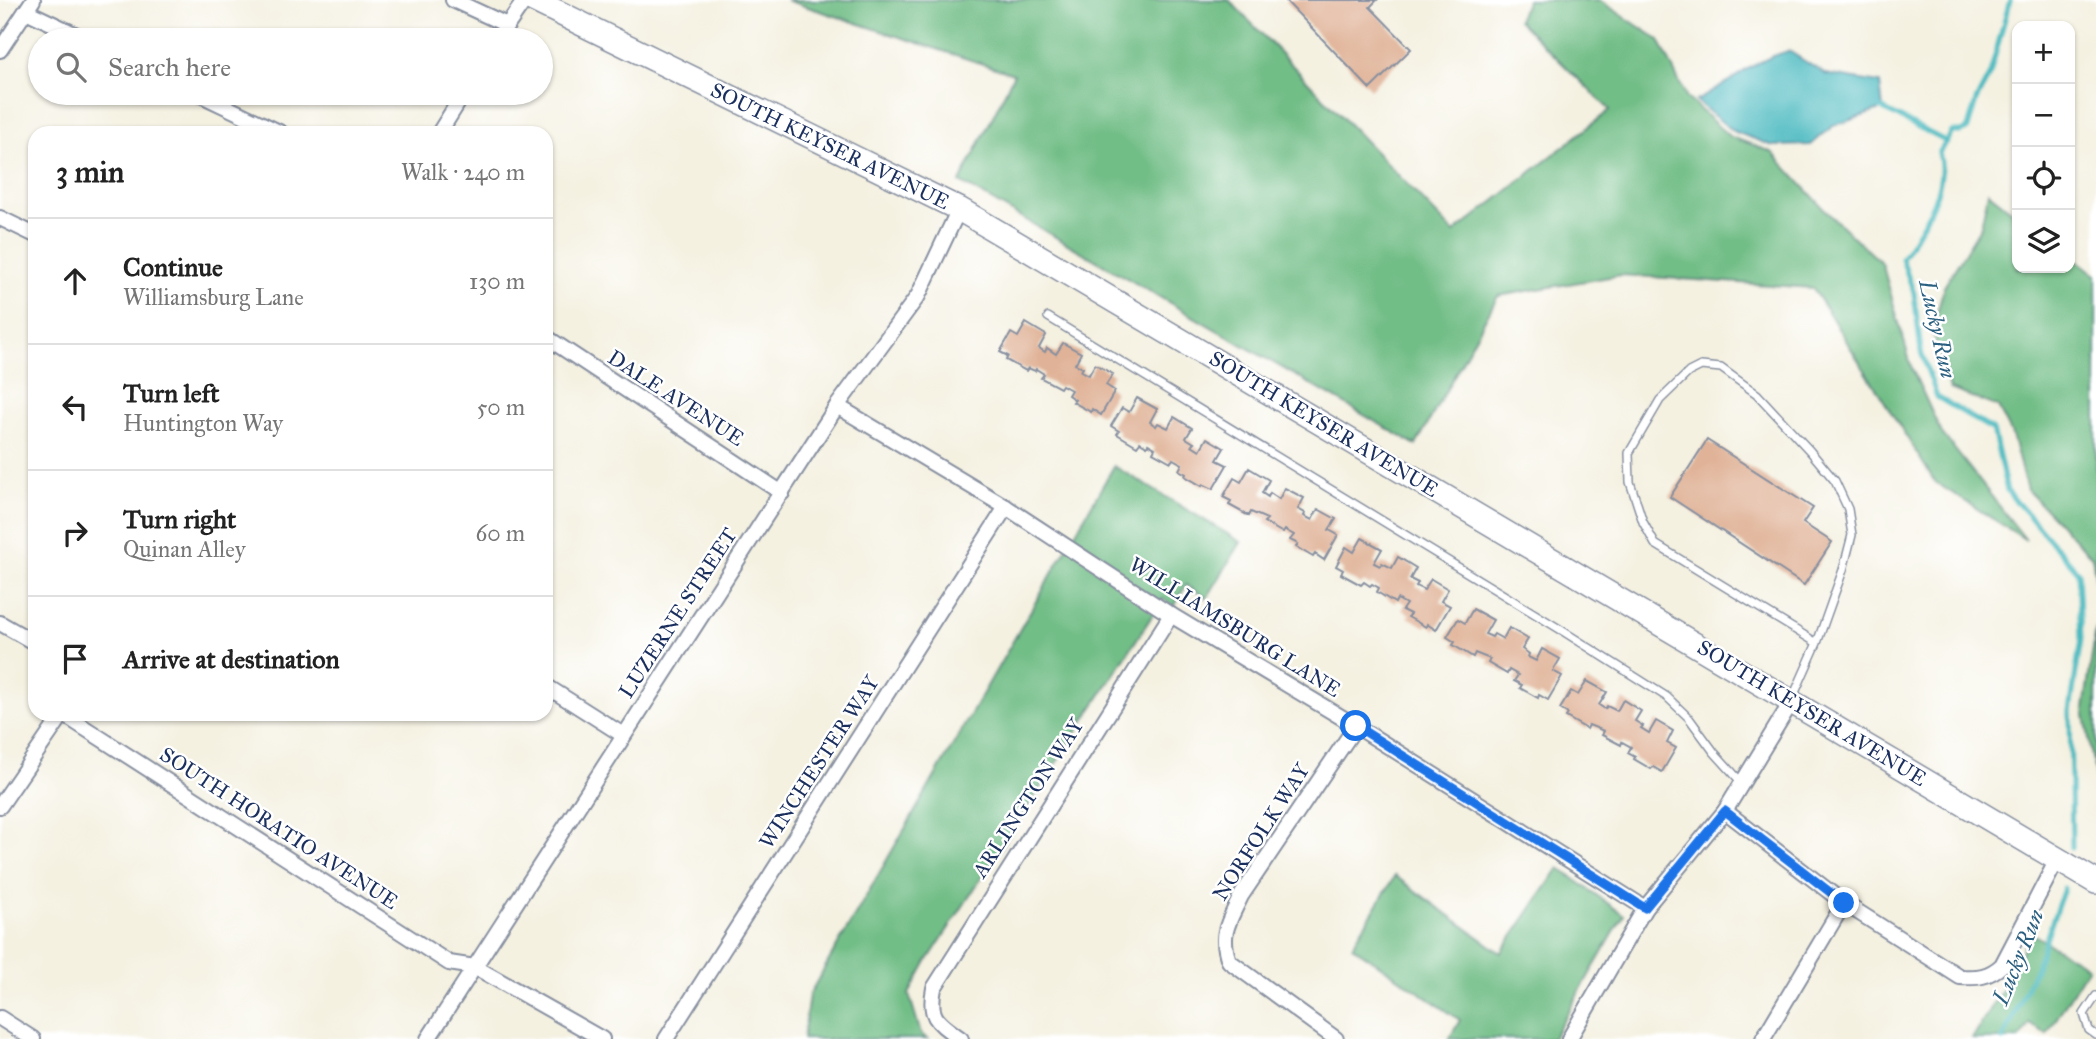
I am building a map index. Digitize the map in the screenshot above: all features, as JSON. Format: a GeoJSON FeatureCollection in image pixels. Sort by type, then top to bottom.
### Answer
{"type":"FeatureCollection","features":[{"type":"Feature","properties":{"kind":"main road","name":"SOUTH KEYSER AVENUE"},"geometry":{"type":"LineString","coordinates":[[533,0],[959,209],[2096,882]]}},
{"type":"Feature","properties":{"kind":"street"},"geometry":{"type":"LineString","coordinates":[[453,0],[507,25]]}},
{"type":"Feature","properties":{"kind":"street"},"geometry":{"type":"LineString","coordinates":[[505,28],[525,0]]}},
{"type":"Feature","properties":{"kind":"street"},"geometry":{"type":"LineString","coordinates":[[0,50],[29,6],[67,28]]}},
{"type":"Feature","properties":{"kind":"street"},"geometry":{"type":"LineString","coordinates":[[222,105],[266,126]]}},
{"type":"Feature","properties":{"kind":"street"},"geometry":{"type":"LineString","coordinates":[[443,126],[456,105]]}},
{"type":"Feature","properties":{"kind":"street","name":"LUZERNE STREET"},"geometry":{"type":"LineString","coordinates":[[428,1039],[837,406],[918,296],[959,209]]}},
{"type":"Feature","properties":{"kind":"street"},"geometry":{"type":"LineString","coordinates":[[0,218],[28,232]]}},
{"type":"Feature","properties":{"kind":"street","name":"DALE AVENUE"},"geometry":{"type":"LineString","coordinates":[[553,342],[782,493]]}},
{"type":"Feature","properties":{"kind":"street","name":"WILLIAMSBURG LANE"},"geometry":{"type":"LineString","coordinates":[[837,406],[1006,507],[1171,615],[1356,726],[1645,908]]}},
{"type":"Feature","properties":{"kind":"street","name":"WINCHESTER WAY"},"geometry":{"type":"LineString","coordinates":[[666,1039],[1006,507]]}},
{"type":"Feature","properties":{"kind":"street","name":"ARLINGTON WAY"},"geometry":{"type":"LineString","coordinates":[[961,1039],[940,1024],[930,1007],[934,988],[1171,615]]}},
{"type":"Feature","properties":{"kind":"street"},"geometry":{"type":"LineString","coordinates":[[0,623],[28,639]]}},
{"type":"Feature","properties":{"kind":"street"},"geometry":{"type":"LineString","coordinates":[[553,690],[623,735]]}},
{"type":"Feature","properties":{"kind":"street"},"geometry":{"type":"LineString","coordinates":[[1570,1039],[1645,908],[1725,811],[1792,701]]}},
{"type":"Feature","properties":{"kind":"street"},"geometry":{"type":"LineString","coordinates":[[0,806],[58,721]]}},
{"type":"Feature","properties":{"kind":"street","name":"SOUTH HORATIO AVENUE"},"geometry":{"type":"LineString","coordinates":[[74,721],[449,963],[475,967],[602,1039]]}},
{"type":"Feature","properties":{"kind":"street","name":"NORFOLK WAY"},"geometry":{"type":"LineString","coordinates":[[1336,1039],[1229,961],[1223,945],[1227,926],[1241,897],[1356,726]]}},
{"type":"Feature","properties":{"kind":"street"},"geometry":{"type":"LineString","coordinates":[[1725,811],[1844,903],[1960,977],[1979,978],[1994,972],[2002,965],[2058,858]]}},
{"type":"Feature","properties":{"kind":"street"},"geometry":{"type":"LineString","coordinates":[[1763,1039],[1844,903]]}},
{"type":"Feature","properties":{"kind":"street"},"geometry":{"type":"LineString","coordinates":[[0,1018],[33,1039]]}},
{"type":"Feature","properties":{"kind":"lane"},"geometry":{"type":"LineString","coordinates":[[1048,317],[1667,696],[1689,718],[1714,752],[1742,783]]}},
{"type":"Feature","properties":{"kind":"lane"},"geometry":{"type":"LineString","coordinates":[[1792,701],[1817,643],[1843,570],[1852,534],[1848,509],[1835,481],[1757,394],[1721,368],[1701,366],[1689,372],[1660,400],[1629,453],[1630,482],[1643,522],[1655,544],[1817,643]]}},
{"type":"Feature","properties":{"kind":"lane"},"geometry":{"type":"LineString","coordinates":[[2096,996],[2084,1014],[2089,1030],[2096,1035]]}},
{"type":"Feature","properties":{"kind":"green space"},"geometry":{"type":"Polygon","coordinates":[[[786,0],[1229,0],[1454,233],[1610,110],[1518,20],[1527,0],[1599,0],[1659,40],[1687,98],[1729,136],[1772,152],[1829,214],[1882,263],[1912,369],[1941,432],[2026,540],[1935,482],[1813,288],[1621,275],[1498,296],[1416,445],[960,182],[1014,74],[786,0]]]}},
{"type":"Feature","properties":{"kind":"green space"},"geometry":{"type":"Polygon","coordinates":[[[1988,192],[2012,211],[2012,273],[2075,273],[2075,259],[2096,275],[2096,580],[2092,557],[2027,490],[2011,432],[1998,407],[1950,389],[1932,331],[1944,287],[1981,226],[1988,192]]]}},
{"type":"Feature","properties":{"kind":"green space"},"geometry":{"type":"Polygon","coordinates":[[[1114,466],[1241,542],[1207,598],[1186,585],[1174,607],[1163,599],[926,963],[909,994],[921,1034],[928,1039],[803,1039],[809,995],[1114,466]]]}},
{"type":"Feature","properties":{"kind":"green space"},"geometry":{"type":"Polygon","coordinates":[[[2096,628],[2096,781],[2084,709],[2096,628]]]}},
{"type":"Feature","properties":{"kind":"green space"},"geometry":{"type":"Polygon","coordinates":[[[1559,868],[1624,915],[1552,1039],[1449,1039],[1460,1020],[1352,946],[1395,876],[1501,953],[1559,868]]]}},
{"type":"Feature","properties":{"kind":"green space"},"geometry":{"type":"Polygon","coordinates":[[[2031,933],[2088,967],[2047,1034],[2029,1024],[2020,1039],[1972,1039],[2002,990],[2031,933]]]}},
{"type":"Feature","properties":{"kind":"water"},"geometry":{"type":"Polygon","coordinates":[[[1789,51],[1825,74],[1880,83],[1883,109],[1833,126],[1811,145],[1773,146],[1733,131],[1696,101],[1764,60],[1789,51]]]}},
{"type":"Feature","properties":{"kind":"building"},"geometry":{"type":"Polygon","coordinates":[[[1285,0],[1377,0],[1370,7],[1411,49],[1370,89],[1285,0]]]}},
{"type":"Feature","properties":{"kind":"building"},"geometry":{"type":"Polygon","coordinates":[[[1026,323],[1046,335],[1039,348],[1045,352],[1047,348],[1056,354],[1063,343],[1081,353],[1075,364],[1083,368],[1081,371],[1089,375],[1095,364],[1113,374],[1106,385],[1115,391],[1101,415],[1073,402],[1075,400],[1068,395],[1071,390],[1062,385],[1060,388],[1041,378],[1044,374],[1036,369],[1035,371],[1028,368],[1026,371],[1006,360],[1008,356],[1000,352],[1011,333],[1018,337],[1026,323]]]}},
{"type":"Feature","properties":{"kind":"building"},"geometry":{"type":"Polygon","coordinates":[[[1137,398],[1157,409],[1150,422],[1156,426],[1158,423],[1168,428],[1174,417],[1192,428],[1186,438],[1200,450],[1207,438],[1224,448],[1217,460],[1227,465],[1213,489],[1185,476],[1186,474],[1179,470],[1182,464],[1173,459],[1171,462],[1153,452],[1155,448],[1140,442],[1137,446],[1117,434],[1119,431],[1111,426],[1122,408],[1129,412],[1137,398]]]}},
{"type":"Feature","properties":{"kind":"building"},"geometry":{"type":"Polygon","coordinates":[[[1707,440],[1813,508],[1803,523],[1832,542],[1804,585],[1670,497],[1707,440]]]}},
{"type":"Feature","properties":{"kind":"building"},"geometry":{"type":"Polygon","coordinates":[[[1249,468],[1269,480],[1262,493],[1268,497],[1270,493],[1279,499],[1285,488],[1304,498],[1298,509],[1305,513],[1304,516],[1312,520],[1318,509],[1336,519],[1329,530],[1338,535],[1324,560],[1296,547],[1298,544],[1290,540],[1294,535],[1285,530],[1283,533],[1264,522],[1267,519],[1251,512],[1249,516],[1229,505],[1231,501],[1223,497],[1234,478],[1241,482],[1249,468]]]}},
{"type":"Feature","properties":{"kind":"building"},"geometry":{"type":"Polygon","coordinates":[[[1362,538],[1382,549],[1374,563],[1380,566],[1382,563],[1392,568],[1398,557],[1416,568],[1410,579],[1418,583],[1416,586],[1424,590],[1431,579],[1448,589],[1441,601],[1450,606],[1436,630],[1408,617],[1410,614],[1402,610],[1406,604],[1397,599],[1395,603],[1377,592],[1379,588],[1364,582],[1361,585],[1341,574],[1343,570],[1336,566],[1346,547],[1354,552],[1362,538]]]}},
{"type":"Feature","properties":{"kind":"building"},"geometry":{"type":"Polygon","coordinates":[[[1473,609],[1493,620],[1485,634],[1492,637],[1494,634],[1503,639],[1509,628],[1528,639],[1522,649],[1529,654],[1528,657],[1536,661],[1542,649],[1560,659],[1553,671],[1562,676],[1548,700],[1539,695],[1538,698],[1520,688],[1522,685],[1514,681],[1518,675],[1509,670],[1507,674],[1488,663],[1490,659],[1475,653],[1473,657],[1453,645],[1455,642],[1447,637],[1458,619],[1465,623],[1473,609]]]}},
{"type":"Feature","properties":{"kind":"building"},"geometry":{"type":"Polygon","coordinates":[[[1587,681],[1607,692],[1599,705],[1605,709],[1607,706],[1617,711],[1623,700],[1641,711],[1635,721],[1649,733],[1656,721],[1673,731],[1667,743],[1676,748],[1662,772],[1634,759],[1635,757],[1628,753],[1631,747],[1602,735],[1604,731],[1589,725],[1587,729],[1566,717],[1568,714],[1560,709],[1571,691],[1578,695],[1587,681]]]}},
{"type":"Feature","properties":{"kind":"waterway","name":"Lucky Run"},"geometry":{"type":"LineString","coordinates":[[2010,0],[1990,74],[1976,101],[1968,128],[1962,132],[1952,132],[1939,153],[1941,166],[1937,194],[1902,259],[1914,293],[1921,352],[1937,397],[1993,430],[2007,491],[2078,572],[2081,639],[2070,711],[2072,848]]}},
{"type":"Feature","properties":{"kind":"waterway"},"geometry":{"type":"LineString","coordinates":[[1878,108],[1947,142]]}},
{"type":"Feature","properties":{"kind":"waterway","name":"Lucky Run"},"geometry":{"type":"LineString","coordinates":[[2003,1039],[2036,967],[2064,888]]}},
{"type":"Feature","properties":{"kind":"route"},"geometry":{"type":"LineString","coordinates":[[1356,726],[1645,908],[1725,811],[1844,903]]}}]}
